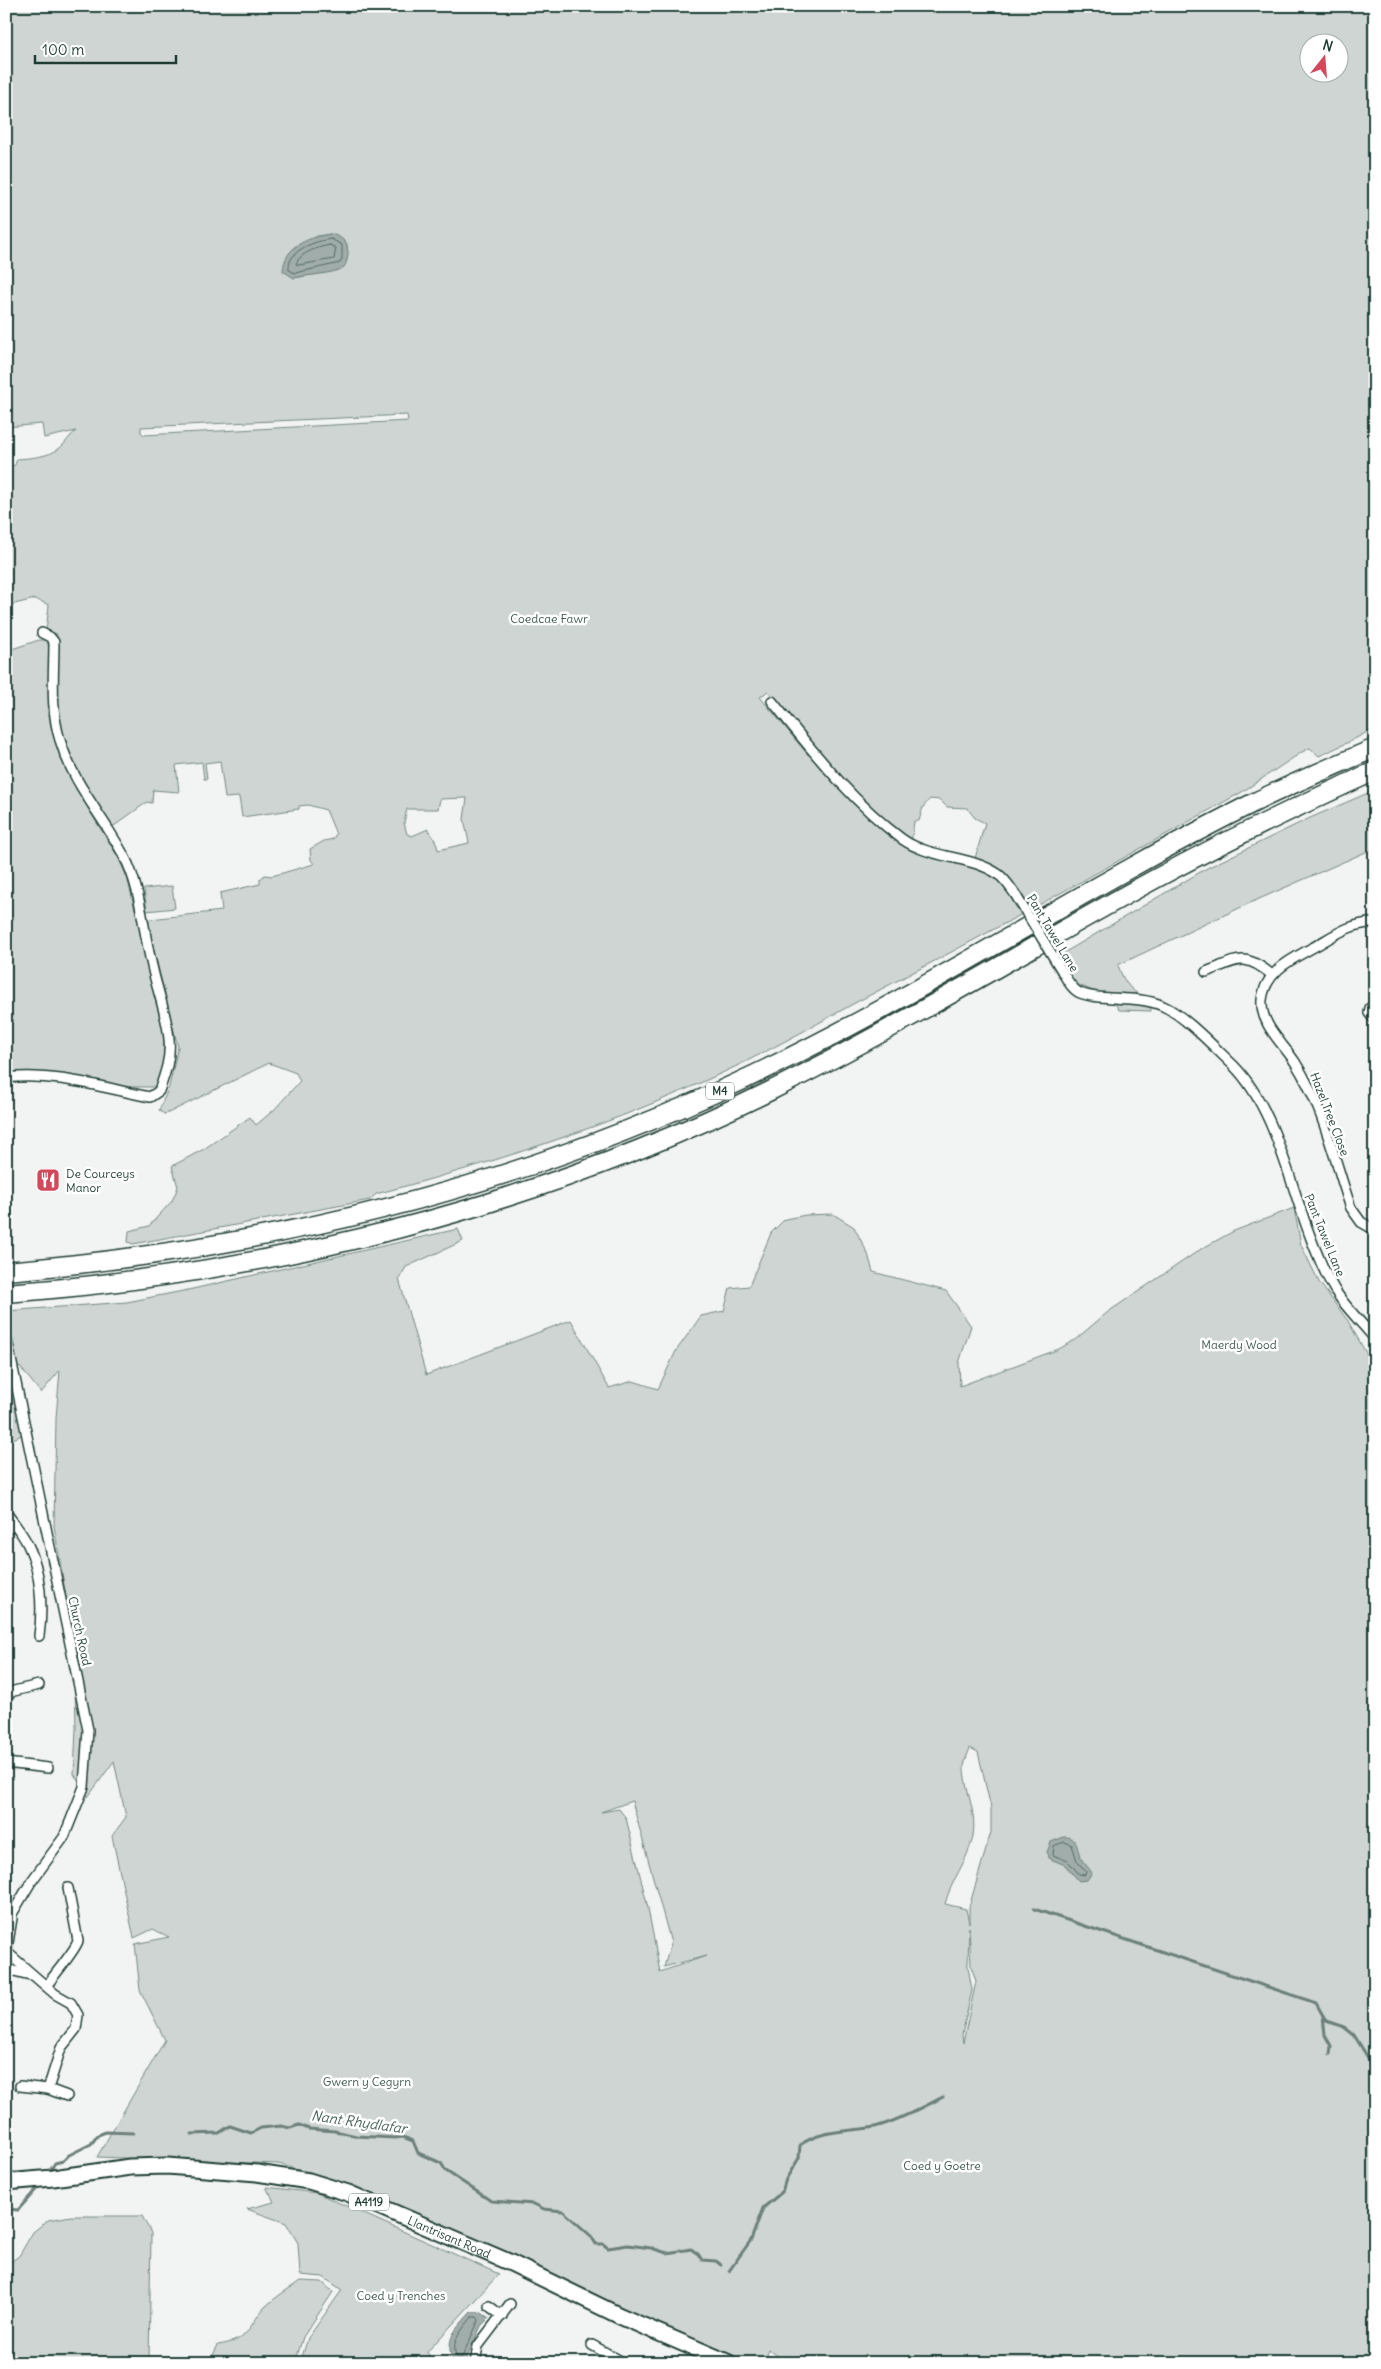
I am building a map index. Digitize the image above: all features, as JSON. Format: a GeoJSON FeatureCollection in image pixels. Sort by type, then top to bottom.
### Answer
{"type":"FeatureCollection","features":[{"type":"Feature","properties":{"kind":"highway","name":"M4"},"geometry":{"type":"LineString","coordinates":[[6,1271],[123,1260],[190,1250],[363,1214],[482,1181],[544,1161],[659,1118],[744,1080],[866,1018],[1149,858],[1253,803],[1375,748]]}},
{"type":"Feature","properties":{"kind":"highway","name":"M4"},"geometry":{"type":"LineString","coordinates":[[6,1293],[134,1281],[217,1269],[309,1250],[400,1228],[562,1178],[698,1124],[810,1070],[926,1010],[1153,880],[1268,820],[1375,771]]}},
{"type":"Feature","properties":{"kind":"main road","name":"Llantrisant Road"},"geometry":{"type":"LineString","coordinates":[[6,2182],[53,2178],[130,2167],[167,2166],[281,2176],[323,2184],[511,2263],[620,2316],[729,2363]]}},
{"type":"Feature","properties":{"kind":"street"},"geometry":{"type":"LineString","coordinates":[[6,1078],[41,1078],[81,1083],[150,1097],[159,1091],[169,1056],[166,1019],[152,966],[135,884],[124,855],[80,786],[65,754],[54,712],[54,642],[50,637],[42,634]]}},
{"type":"Feature","properties":{"kind":"street","name":"Pant Tawel Lane"},"geometry":{"type":"LineString","coordinates":[[772,701],[811,752],[865,808],[903,840],[923,850],[990,869],[1006,881],[1071,986],[1078,992],[1100,996],[1138,998],[1164,1006],[1176,1013],[1234,1067],[1263,1109],[1275,1135],[1315,1250],[1329,1279],[1338,1295],[1375,1339]]}},
{"type":"Feature","properties":{"kind":"street"},"geometry":{"type":"LineString","coordinates":[[1206,972],[1245,959],[1257,963],[1272,975],[1284,964],[1354,925],[1375,923]]}},
{"type":"Feature","properties":{"kind":"street","name":"Hazel Tree Close"},"geometry":{"type":"LineString","coordinates":[[1272,975],[1263,995],[1264,1018],[1295,1063],[1313,1098],[1351,1208],[1361,1222],[1375,1230]]}},
{"type":"Feature","properties":{"kind":"street"},"geometry":{"type":"LineString","coordinates":[[1375,1005],[1370,1008],[1369,1014],[1375,1020]]}},
{"type":"Feature","properties":{"kind":"street","name":"Church Road"},"geometry":{"type":"LineString","coordinates":[[6,1335],[88,1730],[84,1787],[64,1837],[31,1882],[13,1916],[6,1924]]}},
{"type":"Feature","properties":{"kind":"street"},"geometry":{"type":"LineString","coordinates":[[8,1515],[28,1545],[36,1569],[41,1604],[39,1636]]}},
{"type":"Feature","properties":{"kind":"street"},"geometry":{"type":"LineString","coordinates":[[6,1530],[15,1525]]}},
{"type":"Feature","properties":{"kind":"street"},"geometry":{"type":"LineString","coordinates":[[6,1695],[14,1690],[39,1685]]}},
{"type":"Feature","properties":{"kind":"street"},"geometry":{"type":"LineString","coordinates":[[6,1763],[48,1768]]}},
{"type":"Feature","properties":{"kind":"street"},"geometry":{"type":"LineString","coordinates":[[46,1986],[66,1957],[76,1947],[78,1941],[68,1888]]}},
{"type":"Feature","properties":{"kind":"street","name":"Church Road"},"geometry":{"type":"LineString","coordinates":[[6,1967],[13,1916]]}},
{"type":"Feature","properties":{"kind":"street"},"geometry":{"type":"LineString","coordinates":[[7,1950],[32,1975],[71,2003],[78,2015],[76,2029],[61,2048],[48,2089]]}},
{"type":"Feature","properties":{"kind":"street"},"geometry":{"type":"LineString","coordinates":[[6,1967],[32,1975]]}},
{"type":"Feature","properties":{"kind":"street"},"geometry":{"type":"LineString","coordinates":[[20,2086],[48,2089],[67,2096]]}},
{"type":"Feature","properties":{"kind":"street"},"geometry":{"type":"LineString","coordinates":[[475,2363],[478,2346],[510,2304]]}},
{"type":"Feature","properties":{"kind":"street"},"geometry":{"type":"LineString","coordinates":[[489,2306],[502,2316]]}},
{"type":"Feature","properties":{"kind":"street"},"geometry":{"type":"LineString","coordinates":[[592,2345],[624,2363]]}},
{"type":"Feature","properties":{"kind":"street"},"geometry":{"type":"LineString","coordinates":[[602,2363],[607,2353]]}},
{"type":"Feature","properties":{"kind":"green space","name":"Coedcae Fawr"},"geometry":{"type":"Polygon","coordinates":[[[6,6],[1375,6],[1375,728],[1319,756],[1310,748],[1302,752],[1242,792],[1030,910],[1025,903],[1024,913],[727,1071],[669,1097],[587,1129],[461,1170],[376,1194],[370,1200],[133,1244],[128,1242],[129,1231],[149,1226],[172,1201],[178,1187],[172,1166],[204,1149],[250,1117],[256,1125],[274,1110],[300,1081],[296,1073],[269,1063],[168,1113],[164,1114],[159,1110],[169,1087],[178,1047],[147,922],[150,919],[222,911],[220,893],[260,884],[260,879],[265,875],[272,876],[314,864],[311,860],[310,849],[324,841],[333,839],[336,834],[326,810],[308,805],[299,806],[299,809],[242,817],[239,797],[225,798],[220,761],[205,763],[207,779],[204,779],[202,762],[176,765],[179,792],[153,790],[152,803],[147,802],[114,826],[107,823],[77,774],[61,727],[57,706],[57,634],[46,631],[49,605],[35,599],[6,606],[6,468],[15,465],[17,459],[56,451],[76,431],[44,438],[42,424],[6,427],[6,6]],[[330,234],[317,236],[294,247],[294,278],[338,270],[347,260],[347,243],[330,234]],[[407,415],[141,427],[141,432],[144,435],[408,421],[407,415]],[[768,691],[760,697],[808,755],[815,748],[768,691]],[[467,798],[440,799],[438,809],[407,809],[404,823],[407,834],[412,836],[428,829],[436,842],[438,850],[469,843],[464,819],[467,798]],[[930,799],[923,807],[919,821],[914,821],[911,844],[974,862],[985,823],[975,818],[967,808],[947,807],[940,800],[930,799]]]}},
{"type":"Feature","properties":{"kind":"green space"},"geometry":{"type":"Polygon","coordinates":[[[39,640],[48,640],[51,689],[50,712],[57,740],[76,789],[118,857],[127,877],[163,1023],[164,1054],[162,1071],[154,1087],[120,1087],[6,1078],[6,651],[39,640]]]}},
{"type":"Feature","properties":{"kind":"green space"},"geometry":{"type":"Polygon","coordinates":[[[1375,790],[1375,848],[1250,903],[1118,965],[1130,987],[1150,1001],[1151,1011],[1119,1010],[1113,1000],[1068,980],[1057,957],[1207,868],[1310,818],[1375,790]]]}},
{"type":"Feature","properties":{"kind":"green space"},"geometry":{"type":"Polygon","coordinates":[[[172,886],[175,908],[147,911],[144,889],[172,886]]]}},
{"type":"Feature","properties":{"kind":"green space"},"geometry":{"type":"Polygon","coordinates":[[[1294,1208],[1301,1245],[1319,1282],[1348,1321],[1375,1369],[1375,2363],[787,2363],[768,2349],[767,2357],[770,2363],[740,2363],[721,2351],[645,2320],[311,2174],[279,2164],[97,2157],[165,2040],[140,1990],[135,1944],[169,1937],[153,1929],[134,1938],[112,1836],[126,1817],[114,1761],[88,1797],[74,1774],[76,1728],[74,1644],[54,1526],[56,1418],[60,1370],[41,1393],[20,1367],[11,1376],[24,1434],[6,1442],[6,1311],[127,1302],[458,1229],[463,1241],[406,1267],[399,1279],[426,1375],[571,1320],[609,1388],[633,1381],[658,1389],[676,1351],[701,1316],[724,1311],[730,1288],[749,1286],[771,1233],[785,1219],[806,1215],[833,1214],[854,1227],[868,1254],[873,1272],[946,1291],[971,1326],[959,1363],[960,1386],[1059,1349],[1076,1339],[1108,1312],[1201,1249],[1234,1231],[1294,1208]],[[970,1748],[964,1768],[974,1819],[973,1836],[971,1845],[945,1904],[966,1909],[969,1923],[969,1907],[991,1832],[991,1808],[978,1752],[970,1748]],[[632,1801],[601,1812],[619,1809],[626,1818],[648,1908],[660,1972],[706,1956],[664,1967],[671,1943],[632,1801]],[[969,1927],[968,1966],[972,1990],[962,2035],[963,2043],[976,1981],[971,1966],[969,1927]]]}},
{"type":"Feature","properties":{"kind":"green space","name":"Coed y Trenches"},"geometry":{"type":"Polygon","coordinates":[[[266,2187],[317,2193],[499,2274],[427,2352],[434,2363],[300,2363],[308,2338],[342,2290],[323,2277],[300,2275],[298,2243],[286,2223],[247,2209],[274,2202],[266,2187]]]}},
{"type":"Feature","properties":{"kind":"green space"},"geometry":{"type":"Polygon","coordinates":[[[71,2216],[142,2216],[151,2233],[149,2363],[6,2363],[6,2265],[19,2256],[33,2232],[48,2220],[71,2216]]]}},
{"type":"Feature","properties":{"kind":"green space"},"geometry":{"type":"Polygon","coordinates":[[[300,2281],[322,2282],[333,2292],[303,2337],[295,2363],[212,2363],[212,2357],[218,2345],[229,2343],[243,2336],[265,2307],[300,2281]]]}},
{"type":"Feature","properties":{"kind":"water"},"geometry":{"type":"Polygon","coordinates":[[[331,234],[345,242],[348,255],[344,267],[328,273],[294,278],[283,271],[284,262],[288,255],[299,244],[306,240],[331,234]]]}},
{"type":"Feature","properties":{"kind":"water"},"geometry":{"type":"Polygon","coordinates":[[[1069,1837],[1075,1841],[1082,1860],[1092,1873],[1087,1880],[1079,1881],[1065,1865],[1048,1858],[1047,1852],[1051,1842],[1069,1837]]]}},
{"type":"Feature","properties":{"kind":"water"},"geometry":{"type":"Polygon","coordinates":[[[471,2312],[480,2312],[489,2318],[481,2326],[464,2363],[453,2362],[450,2346],[453,2334],[471,2312]]]}},
{"type":"Feature","properties":{"kind":"waterway"},"geometry":{"type":"LineString","coordinates":[[1034,1909],[1316,2003],[1326,2021],[1344,2027],[1354,2035],[1375,2069]]}},
{"type":"Feature","properties":{"kind":"waterway"},"geometry":{"type":"LineString","coordinates":[[1323,2016],[1325,2035],[1331,2046],[1330,2054]]}},
{"type":"Feature","properties":{"kind":"waterway","name":"Nant Rhydlafar"},"geometry":{"type":"LineString","coordinates":[[729,2271],[751,2240],[763,2208],[782,2192],[786,2179],[799,2158],[800,2145],[817,2136],[865,2129],[892,2122],[943,2097]]}},
{"type":"Feature","properties":{"kind":"waterway","name":"Nant Rhydlafar"},"geometry":{"type":"LineString","coordinates":[[192,2134],[219,2133],[230,2126],[251,2133],[261,2128],[281,2126],[290,2128],[299,2125],[309,2129],[335,2131],[356,2136],[403,2137],[413,2141],[418,2153],[441,2163],[446,2171],[491,2201],[534,2204],[544,2209],[563,2211],[591,2236],[596,2244],[603,2244],[608,2248],[628,2245],[651,2248],[667,2253],[691,2249],[702,2260],[716,2261],[721,2265]]}},
{"type":"Feature","properties":{"kind":"waterway","name":"Nant Rhydlafar"},"geometry":{"type":"LineString","coordinates":[[49,2172],[55,2163],[63,2161],[69,2155],[91,2144],[98,2135],[106,2132],[133,2133]]}},
{"type":"Feature","properties":{"kind":"waterway","name":"Nant Rhydlafar"},"geometry":{"type":"LineString","coordinates":[[6,2209],[18,2210],[40,2185]]}},
{"type":"Feature","properties":{"kind":"place","name":"De Courceys Manor"},"geometry":{"type":"Point","coordinates":[48,1180]}},
{"type":"Feature","properties":{"kind":"park label","name":"Maerdy Wood"},"geometry":{"type":"Point","coordinates":[1239,1344]}},
{"type":"Feature","properties":{"kind":"park label","name":"Gwern y Cegyrn"},"geometry":{"type":"Point","coordinates":[367,2081]}},
{"type":"Feature","properties":{"kind":"park label","name":"Coed y Goetre"},"geometry":{"type":"Point","coordinates":[942,2165]}}]}
